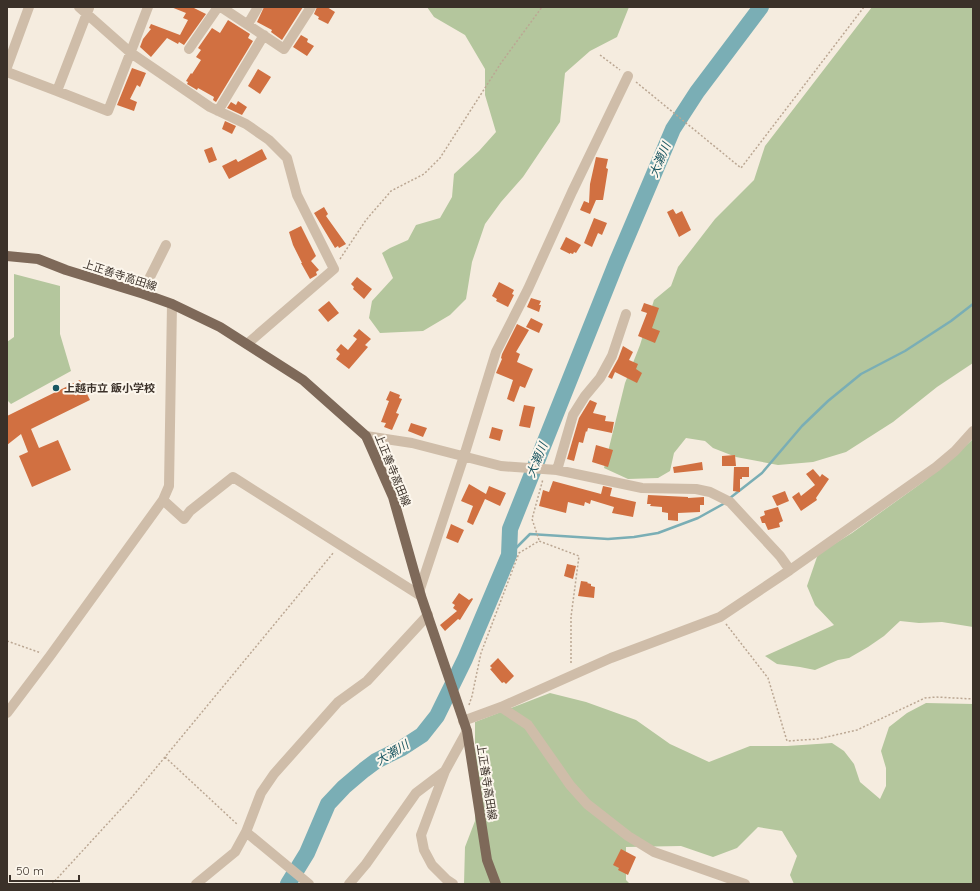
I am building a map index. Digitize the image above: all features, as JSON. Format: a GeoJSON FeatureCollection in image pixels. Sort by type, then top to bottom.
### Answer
{"type":"FeatureCollection","features":[{"type":"Feature","properties":{"kind":"main road","name":"上正善寺高田線"},"geometry":{"type":"LineString","coordinates":[[7,256],[38,259],[66,270],[144,294],[172,304],[220,327],[303,380],[366,436],[393,497],[420,592],[465,726],[487,860],[496,884]]}},
{"type":"Feature","properties":{"kind":"street"},"geometry":{"type":"LineString","coordinates":[[7,67],[29,7]]}},
{"type":"Feature","properties":{"kind":"street"},"geometry":{"type":"LineString","coordinates":[[7,72],[108,110],[148,7]]}},
{"type":"Feature","properties":{"kind":"street"},"geometry":{"type":"LineString","coordinates":[[190,49],[218,7]]}},
{"type":"Feature","properties":{"kind":"street"},"geometry":{"type":"LineString","coordinates":[[221,7],[284,49],[311,7]]}},
{"type":"Feature","properties":{"kind":"street"},"geometry":{"type":"LineString","coordinates":[[248,24],[258,7]]}},
{"type":"Feature","properties":{"kind":"street"},"geometry":{"type":"LineString","coordinates":[[57,91],[85,9],[130,53],[218,111],[246,124],[269,140],[287,158],[297,195],[334,270],[246,344]]}},
{"type":"Feature","properties":{"kind":"street"},"geometry":{"type":"LineString","coordinates":[[218,111],[264,35]]}},
{"type":"Feature","properties":{"kind":"street"},"geometry":{"type":"LineString","coordinates":[[163,500],[184,519],[190,511],[233,477],[341,545],[420,592],[496,352],[528,289],[572,192],[628,76]]}},
{"type":"Feature","properties":{"kind":"street"},"geometry":{"type":"LineString","coordinates":[[144,294],[150,277],[166,246]]}},
{"type":"Feature","properties":{"kind":"street"},"geometry":{"type":"LineString","coordinates":[[7,713],[163,500],[168,486],[172,304]]}},
{"type":"Feature","properties":{"kind":"street"},"geometry":{"type":"LineString","coordinates":[[557,470],[573,415],[585,396],[600,378],[612,356],[626,314]]}},
{"type":"Feature","properties":{"kind":"street"},"geometry":{"type":"LineString","coordinates":[[453,884],[432,865],[424,850],[421,835],[445,771],[465,726],[501,707],[611,658],[720,617],[790,570],[936,467],[955,451],[973,431]]}},
{"type":"Feature","properties":{"kind":"street"},"geometry":{"type":"LineString","coordinates":[[366,436],[412,442],[501,466],[557,470],[642,488],[696,489],[710,492],[730,502],[780,556],[790,570]]}},
{"type":"Feature","properties":{"kind":"street"},"geometry":{"type":"LineString","coordinates":[[196,884],[235,852],[246,832],[261,793],[274,774],[338,702],[367,681],[428,616]]}},
{"type":"Feature","properties":{"kind":"street"},"geometry":{"type":"LineString","coordinates":[[501,707],[528,725],[570,784],[588,804],[628,836],[654,852],[745,884]]}},
{"type":"Feature","properties":{"kind":"street"},"geometry":{"type":"LineString","coordinates":[[349,884],[366,864],[416,793],[445,771]]}},
{"type":"Feature","properties":{"kind":"street"},"geometry":{"type":"LineString","coordinates":[[246,832],[309,884]]}},
{"type":"Feature","properties":{"kind":"path"},"geometry":{"type":"LineString","coordinates":[[334,270],[366,220],[391,191],[424,174],[440,158],[501,63],[542,7]]}},
{"type":"Feature","properties":{"kind":"path"},"geometry":{"type":"LineString","coordinates":[[600,55],[741,168],[864,7]]}},
{"type":"Feature","properties":{"kind":"path"},"geometry":{"type":"LineString","coordinates":[[539,541],[532,519],[546,469]]}},
{"type":"Feature","properties":{"kind":"path"},"geometry":{"type":"LineString","coordinates":[[539,541],[579,556],[571,617],[570,677]]}},
{"type":"Feature","properties":{"kind":"path"},"geometry":{"type":"LineString","coordinates":[[465,726],[481,653],[519,553],[539,541]]}},
{"type":"Feature","properties":{"kind":"path"},"geometry":{"type":"LineString","coordinates":[[52,884],[132,797],[341,545]]}},
{"type":"Feature","properties":{"kind":"path"},"geometry":{"type":"LineString","coordinates":[[720,617],[768,678],[787,741],[818,739],[857,730],[925,698],[936,697],[973,699]]}},
{"type":"Feature","properties":{"kind":"path"},"geometry":{"type":"LineString","coordinates":[[7,640],[50,656]]}},
{"type":"Feature","properties":{"kind":"path"},"geometry":{"type":"LineString","coordinates":[[164,757],[246,832]]}},
{"type":"Feature","properties":{"kind":"green space"},"geometry":{"type":"Polygon","coordinates":[[[427,7],[629,7],[617,37],[590,51],[565,73],[560,122],[523,177],[501,202],[485,224],[472,262],[466,299],[450,315],[423,331],[380,333],[369,318],[372,301],[393,278],[382,253],[408,240],[416,225],[440,218],[452,197],[454,174],[479,151],[496,132],[485,95],[485,69],[465,35],[434,17],[427,7]]]}},
{"type":"Feature","properties":{"kind":"green space"},"geometry":{"type":"Polygon","coordinates":[[[872,7],[973,7],[973,363],[937,387],[893,422],[846,452],[813,462],[778,465],[736,457],[713,448],[705,441],[686,438],[674,453],[670,471],[658,478],[628,479],[604,468],[625,383],[640,345],[654,300],[671,286],[678,267],[715,219],[754,180],[765,146],[872,7]]]}},
{"type":"Feature","properties":{"kind":"green space"},"geometry":{"type":"Polygon","coordinates":[[[14,274],[60,286],[60,334],[71,371],[11,404],[7,400],[7,342],[14,337],[14,274]]]}},
{"type":"Feature","properties":{"kind":"green space"},"geometry":{"type":"Polygon","coordinates":[[[973,439],[973,627],[942,622],[919,623],[900,621],[884,636],[849,658],[838,660],[815,670],[777,664],[765,656],[834,625],[815,605],[807,586],[818,554],[852,533],[923,482],[973,439]]]}},
{"type":"Feature","properties":{"kind":"green space"},"geometry":{"type":"Polygon","coordinates":[[[550,693],[586,702],[636,720],[670,744],[709,762],[750,746],[787,746],[832,743],[844,751],[854,764],[860,782],[880,799],[886,786],[886,768],[881,751],[889,727],[907,713],[926,703],[973,704],[973,884],[794,884],[790,875],[797,856],[782,831],[758,827],[737,848],[713,857],[681,846],[626,847],[626,880],[630,884],[464,884],[465,847],[475,821],[475,722],[550,693]]]}},
{"type":"Feature","properties":{"kind":"building"},"geometry":{"type":"Polygon","coordinates":[[[171,7],[192,7],[206,14],[184,45],[179,42],[178,44],[167,38],[151,57],[140,47],[143,39],[151,29],[149,28],[151,24],[180,35],[188,20],[183,18],[186,13],[171,7]]]}},
{"type":"Feature","properties":{"kind":"building"},"geometry":{"type":"Polygon","coordinates":[[[264,7],[303,7],[282,40],[271,32],[272,30],[257,22],[264,7]]]}},
{"type":"Feature","properties":{"kind":"building"},"geometry":{"type":"Polygon","coordinates":[[[317,7],[327,7],[335,12],[328,24],[318,19],[319,17],[314,14],[317,7]]]}},
{"type":"Feature","properties":{"kind":"building"},"geometry":{"type":"Polygon","coordinates":[[[228,20],[250,34],[248,38],[253,41],[216,102],[213,100],[214,97],[198,88],[197,90],[187,84],[188,82],[186,81],[201,60],[196,57],[201,50],[198,48],[212,28],[220,33],[228,20]]]}},
{"type":"Feature","properties":{"kind":"building"},"geometry":{"type":"Polygon","coordinates":[[[301,35],[308,39],[307,42],[314,46],[307,56],[293,47],[301,35]]]}},
{"type":"Feature","properties":{"kind":"building"},"geometry":{"type":"Polygon","coordinates":[[[132,68],[146,73],[140,87],[137,85],[130,99],[137,102],[134,111],[117,105],[132,68]]]}},
{"type":"Feature","properties":{"kind":"building"},"geometry":{"type":"Polygon","coordinates":[[[258,69],[271,77],[260,94],[248,86],[258,69]]]}},
{"type":"Feature","properties":{"kind":"building"},"geometry":{"type":"Polygon","coordinates":[[[238,101],[247,107],[242,115],[227,108],[231,102],[236,105],[238,101]]]}},
{"type":"Feature","properties":{"kind":"building"},"geometry":{"type":"Polygon","coordinates":[[[225,121],[236,126],[232,134],[222,129],[225,121]]]}},
{"type":"Feature","properties":{"kind":"building"},"geometry":{"type":"Polygon","coordinates":[[[212,147],[217,160],[209,163],[204,150],[212,147]]]}},
{"type":"Feature","properties":{"kind":"building"},"geometry":{"type":"Polygon","coordinates":[[[262,149],[267,159],[229,179],[222,166],[236,159],[238,162],[262,149]]]}},
{"type":"Feature","properties":{"kind":"building"},"geometry":{"type":"Polygon","coordinates":[[[596,157],[608,159],[606,168],[608,169],[603,200],[596,200],[590,214],[580,210],[584,201],[589,203],[590,184],[596,157]]]}},
{"type":"Feature","properties":{"kind":"building"},"geometry":{"type":"Polygon","coordinates":[[[324,207],[328,214],[326,216],[346,244],[339,248],[338,246],[335,248],[314,213],[324,207]]]}},
{"type":"Feature","properties":{"kind":"building"},"geometry":{"type":"Polygon","coordinates":[[[673,209],[676,214],[682,211],[691,230],[679,237],[667,212],[673,209]]]}},
{"type":"Feature","properties":{"kind":"building"},"geometry":{"type":"Polygon","coordinates":[[[594,218],[607,223],[602,235],[598,233],[592,247],[584,243],[594,218]]]}},
{"type":"Feature","properties":{"kind":"building"},"geometry":{"type":"Polygon","coordinates":[[[301,226],[316,256],[311,261],[319,270],[316,272],[317,275],[310,279],[301,263],[289,232],[301,226]]]}},
{"type":"Feature","properties":{"kind":"building"},"geometry":{"type":"Polygon","coordinates":[[[566,237],[581,245],[576,253],[574,252],[573,254],[570,254],[560,249],[566,237]]]}},
{"type":"Feature","properties":{"kind":"building"},"geometry":{"type":"Polygon","coordinates":[[[357,277],[372,289],[364,299],[353,289],[354,287],[351,284],[357,277]]]}},
{"type":"Feature","properties":{"kind":"building"},"geometry":{"type":"Polygon","coordinates":[[[499,282],[514,290],[512,294],[514,295],[508,307],[496,301],[497,299],[492,296],[499,282]]]}},
{"type":"Feature","properties":{"kind":"building"},"geometry":{"type":"Polygon","coordinates":[[[531,298],[541,301],[539,305],[541,305],[539,312],[527,307],[531,298]]]}},
{"type":"Feature","properties":{"kind":"building"},"geometry":{"type":"Polygon","coordinates":[[[329,301],[339,313],[328,322],[318,310],[329,301]]]}},
{"type":"Feature","properties":{"kind":"building"},"geometry":{"type":"Polygon","coordinates":[[[644,303],[659,308],[652,328],[660,331],[655,343],[638,336],[647,313],[641,311],[644,303]]]}},
{"type":"Feature","properties":{"kind":"building"},"geometry":{"type":"Polygon","coordinates":[[[531,318],[543,324],[539,333],[526,327],[531,318]]]}},
{"type":"Feature","properties":{"kind":"building"},"geometry":{"type":"Polygon","coordinates":[[[517,324],[529,330],[516,352],[520,354],[517,362],[533,369],[525,388],[520,386],[514,402],[507,399],[513,380],[496,373],[502,359],[502,354],[517,324]]]}},
{"type":"Feature","properties":{"kind":"building"},"geometry":{"type":"Polygon","coordinates":[[[359,329],[371,339],[365,345],[368,347],[349,369],[336,359],[340,354],[336,350],[341,344],[348,350],[357,339],[353,336],[359,329]]]}},
{"type":"Feature","properties":{"kind":"building"},"geometry":{"type":"Polygon","coordinates":[[[623,346],[633,352],[629,360],[638,364],[636,369],[642,373],[637,383],[615,372],[612,379],[608,377],[623,346]]]}},
{"type":"Feature","properties":{"kind":"building"},"geometry":{"type":"Polygon","coordinates":[[[80,380],[90,400],[31,429],[39,448],[58,440],[71,470],[32,487],[19,456],[28,452],[21,434],[7,445],[7,416],[80,380]]]}},
{"type":"Feature","properties":{"kind":"building"},"geometry":{"type":"Polygon","coordinates":[[[390,391],[400,395],[399,398],[402,399],[396,413],[399,414],[392,430],[384,427],[386,423],[381,422],[389,401],[386,400],[390,391]]]}},
{"type":"Feature","properties":{"kind":"building"},"geometry":{"type":"Polygon","coordinates":[[[590,400],[597,403],[593,413],[606,416],[605,421],[614,422],[612,433],[588,428],[583,443],[579,442],[574,461],[567,459],[579,418],[590,400]]]}},
{"type":"Feature","properties":{"kind":"building"},"geometry":{"type":"Polygon","coordinates":[[[524,405],[535,407],[530,428],[519,426],[524,405]]]}},
{"type":"Feature","properties":{"kind":"building"},"geometry":{"type":"Polygon","coordinates":[[[411,423],[427,428],[423,437],[408,431],[411,423]]]}},
{"type":"Feature","properties":{"kind":"building"},"geometry":{"type":"Polygon","coordinates":[[[492,427],[503,430],[500,441],[489,438],[492,427]]]}},
{"type":"Feature","properties":{"kind":"building"},"geometry":{"type":"Polygon","coordinates":[[[596,445],[613,450],[608,467],[592,462],[596,445]]]}},
{"type":"Feature","properties":{"kind":"building"},"geometry":{"type":"Polygon","coordinates":[[[735,455],[736,466],[722,466],[722,456],[735,455]]]}},
{"type":"Feature","properties":{"kind":"building"},"geometry":{"type":"Polygon","coordinates":[[[702,462],[703,470],[674,473],[673,467],[702,462]]]}},
{"type":"Feature","properties":{"kind":"building"},"geometry":{"type":"Polygon","coordinates":[[[734,467],[749,467],[749,477],[742,477],[742,479],[740,479],[740,492],[733,491],[734,467]]]}},
{"type":"Feature","properties":{"kind":"building"},"geometry":{"type":"Polygon","coordinates":[[[813,469],[820,477],[822,474],[829,479],[816,498],[817,500],[801,511],[792,497],[799,492],[801,496],[815,485],[806,474],[813,469]]]}},
{"type":"Feature","properties":{"kind":"building"},"geometry":{"type":"Polygon","coordinates":[[[553,481],[601,494],[603,486],[612,488],[610,496],[636,502],[633,517],[612,513],[614,507],[591,500],[590,504],[585,502],[584,506],[568,502],[566,513],[539,506],[543,490],[549,492],[553,481]]]}},
{"type":"Feature","properties":{"kind":"building"},"geometry":{"type":"Polygon","coordinates":[[[469,484],[486,494],[489,486],[506,493],[500,506],[485,499],[473,525],[467,522],[473,506],[461,501],[469,484]]]}},
{"type":"Feature","properties":{"kind":"building"},"geometry":{"type":"Polygon","coordinates":[[[785,491],[789,501],[777,506],[772,496],[785,491]]]}},
{"type":"Feature","properties":{"kind":"building"},"geometry":{"type":"Polygon","coordinates":[[[648,495],[688,498],[704,497],[704,505],[700,505],[700,512],[678,513],[678,521],[668,520],[668,513],[662,512],[662,507],[650,506],[651,504],[647,504],[648,495]]]}},
{"type":"Feature","properties":{"kind":"building"},"geometry":{"type":"Polygon","coordinates":[[[778,507],[783,521],[779,523],[780,527],[768,530],[765,523],[762,523],[760,517],[765,515],[764,511],[778,507]]]}},
{"type":"Feature","properties":{"kind":"building"},"geometry":{"type":"Polygon","coordinates":[[[451,524],[464,530],[458,543],[446,538],[451,524]]]}},
{"type":"Feature","properties":{"kind":"building"},"geometry":{"type":"Polygon","coordinates":[[[567,564],[576,566],[573,579],[564,576],[567,564]]]}},
{"type":"Feature","properties":{"kind":"building"},"geometry":{"type":"Polygon","coordinates":[[[581,581],[588,582],[587,583],[591,584],[591,586],[595,587],[594,598],[578,596],[581,581]]]}},
{"type":"Feature","properties":{"kind":"building"},"geometry":{"type":"Polygon","coordinates":[[[459,593],[469,600],[472,598],[473,599],[460,620],[458,619],[445,631],[440,625],[457,611],[453,608],[455,605],[452,603],[459,593]]]}},
{"type":"Feature","properties":{"kind":"building"},"geometry":{"type":"Polygon","coordinates":[[[498,658],[514,676],[506,684],[504,682],[502,683],[490,669],[492,668],[490,666],[498,658]]]}},
{"type":"Feature","properties":{"kind":"building"},"geometry":{"type":"Polygon","coordinates":[[[621,849],[636,857],[628,875],[618,870],[619,868],[613,865],[621,849]]]}},
{"type":"Feature","properties":{"kind":"waterway","name":"大瀬川"},"geometry":{"type":"LineString","coordinates":[[288,884],[307,853],[328,804],[344,787],[376,761],[402,748],[422,735],[437,716],[465,659],[509,555],[510,529],[617,261],[673,129],[697,92],[761,7]]}},
{"type":"Feature","properties":{"kind":"waterway"},"geometry":{"type":"LineString","coordinates":[[730,498],[762,473],[802,426],[828,401],[861,374],[905,351],[951,321],[973,304]]}},
{"type":"Feature","properties":{"kind":"waterway"},"geometry":{"type":"LineString","coordinates":[[509,555],[530,534],[608,539],[634,537],[658,533],[698,518],[725,503]]}},
{"type":"Feature","properties":{"kind":"place","name":"上越市立 飯小学校"},"geometry":{"type":"Point","coordinates":[56,388]}}]}
